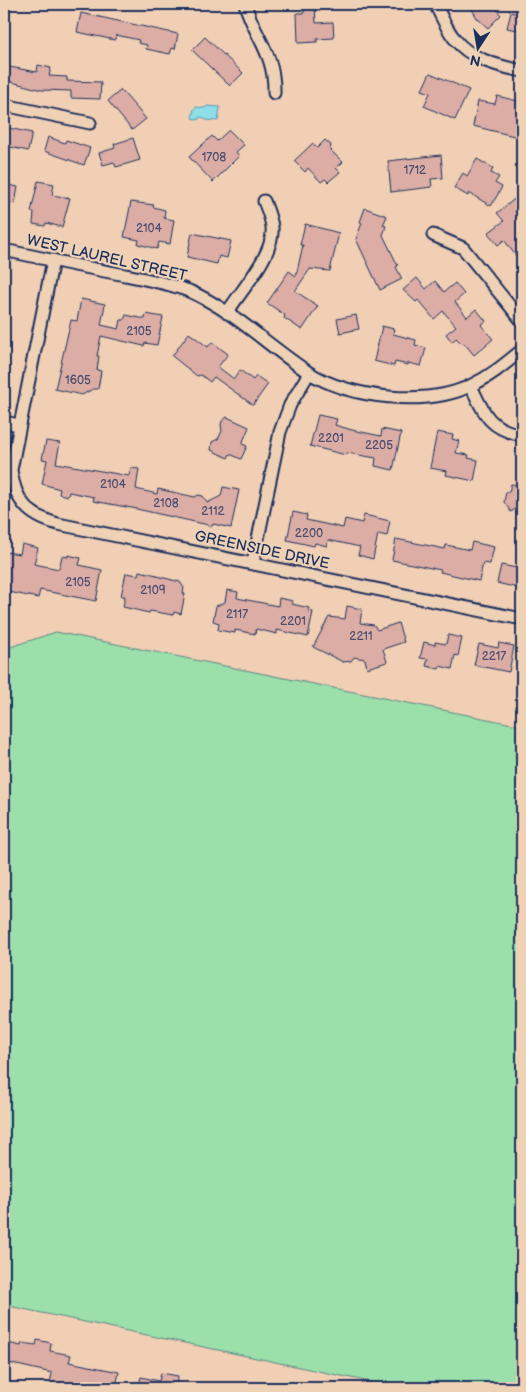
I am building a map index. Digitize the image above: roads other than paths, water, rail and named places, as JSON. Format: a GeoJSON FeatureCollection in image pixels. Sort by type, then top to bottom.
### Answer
{"type":"FeatureCollection","features":[{"type":"Feature","properties":{"kind":"street"},"geometry":{"type":"LineString","coordinates":[[245,4],[249,18],[263,42],[272,64],[274,93]]}},
{"type":"Feature","properties":{"kind":"street"},"geometry":{"type":"LineString","coordinates":[[435,4],[454,39],[467,52],[483,60],[522,71]]}},
{"type":"Feature","properties":{"kind":"street"},"geometry":{"type":"LineString","coordinates":[[4,105],[90,123]]}},
{"type":"Feature","properties":{"kind":"street"},"geometry":{"type":"LineString","coordinates":[[227,313],[267,255],[272,228],[264,201]]}},
{"type":"Feature","properties":{"kind":"street"},"geometry":{"type":"LineString","coordinates":[[433,235],[463,248],[522,321]]}},
{"type":"Feature","properties":{"kind":"street","name":"WEST LAUREL STREET"},"geometry":{"type":"LineString","coordinates":[[4,250],[168,284],[206,300],[227,313],[309,373],[354,390],[397,398],[422,397],[471,386],[494,372],[522,350]]}},
{"type":"Feature","properties":{"kind":"street"},"geometry":{"type":"LineString","coordinates":[[4,422],[19,425],[53,260]]}},
{"type":"Feature","properties":{"kind":"street"},"geometry":{"type":"LineString","coordinates":[[253,564],[284,418],[309,373]]}},
{"type":"Feature","properties":{"kind":"street"},"geometry":{"type":"LineString","coordinates":[[471,386],[487,418],[496,427],[506,432],[518,434]]}},
{"type":"Feature","properties":{"kind":"street","name":"GREENSIDE DRIVE"},"geometry":{"type":"LineString","coordinates":[[19,425],[11,470],[16,495],[29,511],[48,521],[522,619]]}},
{"type":"Feature","properties":{"kind":"water"},"geometry":{"type":"Polygon","coordinates":[[[207,106],[220,107],[218,121],[206,120],[200,117],[198,120],[192,118],[196,107],[205,108],[207,106]]]}}]}
